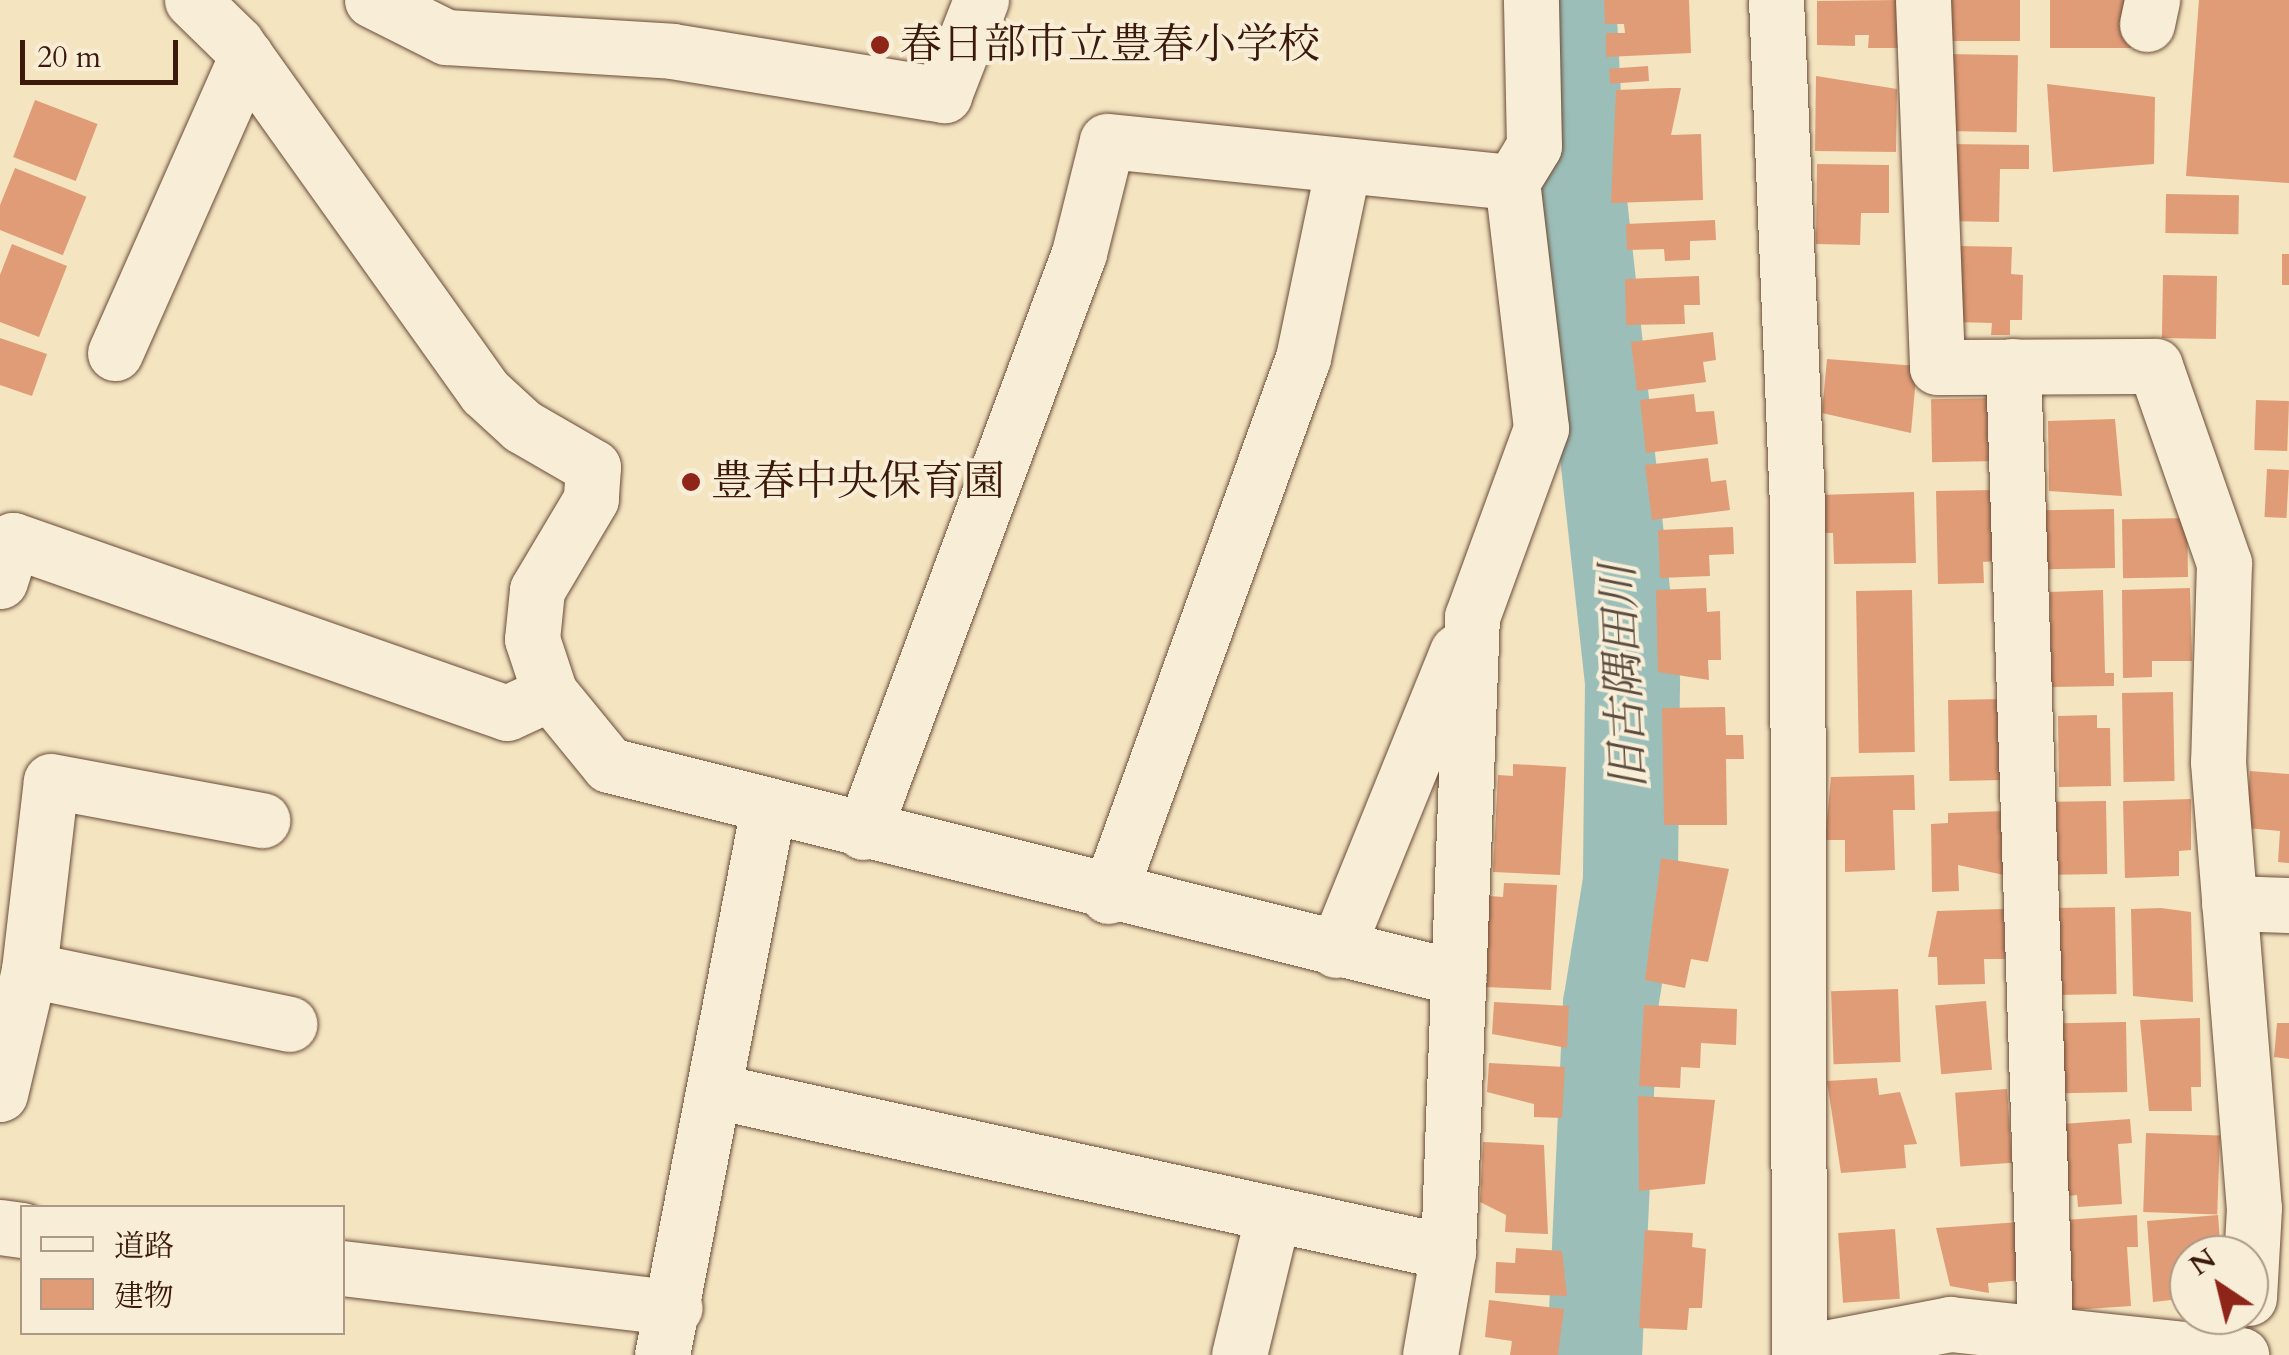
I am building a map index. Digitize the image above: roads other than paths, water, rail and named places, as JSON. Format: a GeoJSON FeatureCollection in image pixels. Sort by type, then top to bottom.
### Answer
{"type":"FeatureCollection","features":[{"type":"Feature","properties":{"kind":"street"},"geometry":{"type":"LineString","coordinates":[[192,0],[246,57],[485,392],[522,426],[593,467],[591,499],[537,590],[532,638],[550,693],[609,766],[1108,896],[1458,978]]}},
{"type":"Feature","properties":{"kind":"street"},"geometry":{"type":"LineString","coordinates":[[372,0],[446,36],[672,51],[944,95],[980,0]]}},
{"type":"Feature","properties":{"kind":"street"},"geometry":{"type":"LineString","coordinates":[[1336,950],[1472,617],[1541,428],[1512,182],[1534,146],[1531,0]]}},
{"type":"Feature","properties":{"kind":"street"},"geometry":{"type":"LineString","coordinates":[[1776,0],[1796,505],[1800,1354],[1950,1324],[2047,1342],[2244,1355]]}},
{"type":"Feature","properties":{"kind":"street"},"geometry":{"type":"LineString","coordinates":[[1923,0],[1938,367],[2155,366],[2224,563],[2218,762],[2254,1208],[2252,1235]]}},
{"type":"Feature","properties":{"kind":"street"},"geometry":{"type":"LineString","coordinates":[[115,353],[246,57]]}},
{"type":"Feature","properties":{"kind":"street"},"geometry":{"type":"LineString","coordinates":[[862,832],[1079,254],[1108,141],[1342,171],[1512,182]]}},
{"type":"Feature","properties":{"kind":"street"},"geometry":{"type":"LineString","coordinates":[[1108,896],[1303,358],[1342,171]]}},
{"type":"Feature","properties":{"kind":"street"},"geometry":{"type":"LineString","coordinates":[[2013,366],[2047,1342]]}},
{"type":"Feature","properties":{"kind":"street"},"geometry":{"type":"LineString","coordinates":[[0,581],[14,540],[506,713],[550,693]]}},
{"type":"Feature","properties":{"kind":"street"},"geometry":{"type":"LineString","coordinates":[[1430,1355],[1448,1252],[1472,617]]}},
{"type":"Feature","properties":{"kind":"street"},"geometry":{"type":"LineString","coordinates":[[0,1094],[29,970],[18,911],[50,781],[262,820]]}},
{"type":"Feature","properties":{"kind":"street"},"geometry":{"type":"LineString","coordinates":[[345,1269],[668,1331],[768,808]]}},
{"type":"Feature","properties":{"kind":"street"},"geometry":{"type":"LineString","coordinates":[[2229,902],[2289,905]]}},
{"type":"Feature","properties":{"kind":"street"},"geometry":{"type":"LineString","coordinates":[[29,970],[289,1024]]}},
{"type":"Feature","properties":{"kind":"street"},"geometry":{"type":"LineString","coordinates":[[715,1091],[1448,1252]]}},
{"type":"Feature","properties":{"kind":"street"},"geometry":{"type":"LineString","coordinates":[[1239,1355],[1274,1214]]}},
{"type":"Feature","properties":{"kind":"waterway","name":"旧古隅田川"},"geometry":{"type":"LineString","coordinates":[[1568,0],[1578,192],[1632,682],[1630,881],[1610,1004],[1594,1355]]}},
{"type":"Feature","properties":{"kind":"place","name":"春日部市立豊春小学校"},"geometry":{"type":"Point","coordinates":[880,45]}},
{"type":"Feature","properties":{"kind":"place","name":"豊春中央保育園"},"geometry":{"type":"Point","coordinates":[691,482]}}]}
